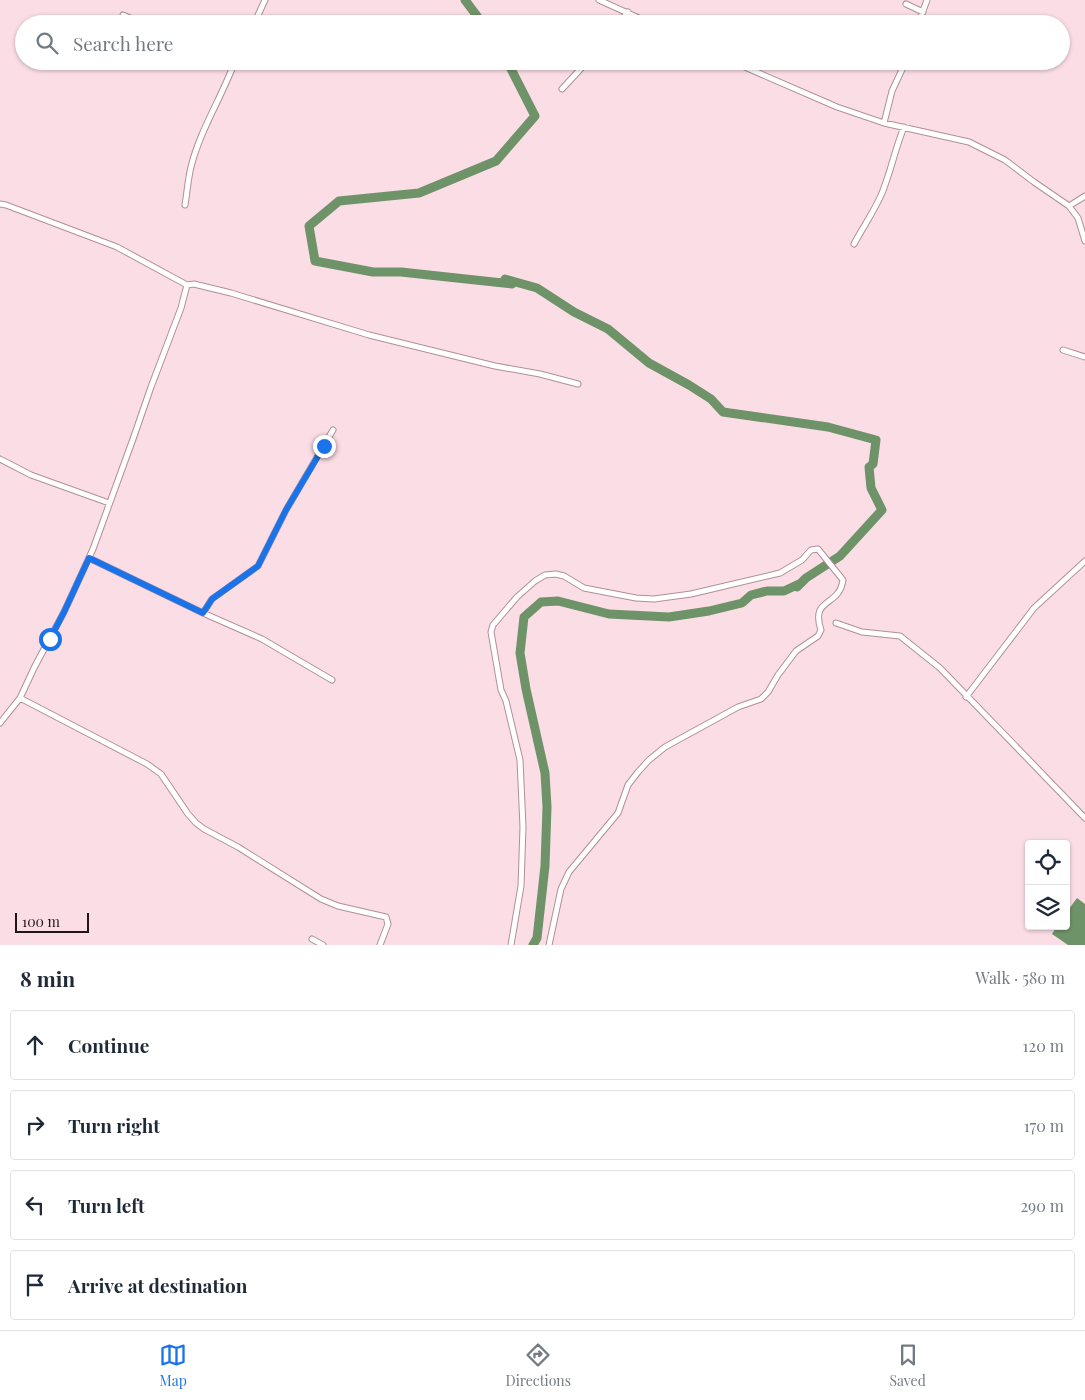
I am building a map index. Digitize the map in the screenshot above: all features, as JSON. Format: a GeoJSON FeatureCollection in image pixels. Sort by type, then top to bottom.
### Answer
{"type":"FeatureCollection","features":[{"type":"Feature","properties":{"kind":"street"},"geometry":{"type":"LineString","coordinates":[[258,15],[265,0]]}},
{"type":"Feature","properties":{"kind":"street"},"geometry":{"type":"LineString","coordinates":[[599,0],[634,15]]}},
{"type":"Feature","properties":{"kind":"street"},"geometry":{"type":"LineString","coordinates":[[921,15],[927,0]]}},
{"type":"Feature","properties":{"kind":"street"},"geometry":{"type":"LineString","coordinates":[[906,4],[922,12]]}},
{"type":"Feature","properties":{"kind":"street"},"geometry":{"type":"LineString","coordinates":[[185,206],[192,165],[209,120],[232,70]]}},
{"type":"Feature","properties":{"kind":"street"},"geometry":{"type":"LineString","coordinates":[[562,89],[580,70]]}},
{"type":"Feature","properties":{"kind":"street"},"geometry":{"type":"LineString","coordinates":[[752,70],[837,107],[884,123],[969,142],[1005,160],[1069,206],[1078,218],[1085,241]]}},
{"type":"Feature","properties":{"kind":"street"},"geometry":{"type":"LineString","coordinates":[[884,123],[892,91],[902,70]]}},
{"type":"Feature","properties":{"kind":"street"},"geometry":{"type":"LineString","coordinates":[[854,244],[881,195],[892,166],[894,150],[904,127]]}},
{"type":"Feature","properties":{"kind":"street"},"geometry":{"type":"LineString","coordinates":[[1069,206],[1085,196]]}},
{"type":"Feature","properties":{"kind":"street"},"geometry":{"type":"LineString","coordinates":[[0,204],[117,248],[187,285],[194,284],[231,293],[369,335],[578,384]]}},
{"type":"Feature","properties":{"kind":"street"},"geometry":{"type":"LineString","coordinates":[[0,723],[20,698],[89,558],[134,439],[150,387],[181,308],[187,285]]}},
{"type":"Feature","properties":{"kind":"street"},"geometry":{"type":"LineString","coordinates":[[1063,350],[1085,357]]}},
{"type":"Feature","properties":{"kind":"street"},"geometry":{"type":"LineString","coordinates":[[203,613],[212,599],[258,566],[286,510],[333,430]]}},
{"type":"Feature","properties":{"kind":"street"},"geometry":{"type":"LineString","coordinates":[[0,459],[31,475],[109,503]]}},
{"type":"Feature","properties":{"kind":"street"},"geometry":{"type":"LineString","coordinates":[[511,945],[521,886],[523,827],[520,760],[506,701],[501,690],[491,632],[503,612],[535,581],[545,575],[556,574],[564,576],[584,588],[636,598],[654,598],[691,594],[780,574],[802,560],[811,550],[818,549],[843,580],[842,588],[837,596],[820,608],[818,620],[821,630],[818,636],[796,651],[761,700],[738,707],[665,747],[638,772],[628,785],[618,813],[569,872],[561,889],[550,945]]}},
{"type":"Feature","properties":{"kind":"street"},"geometry":{"type":"LineString","coordinates":[[89,558],[203,613],[262,638],[332,680]]}},
{"type":"Feature","properties":{"kind":"street"},"geometry":{"type":"LineString","coordinates":[[966,696],[1034,608],[1085,561]]}},
{"type":"Feature","properties":{"kind":"street"},"geometry":{"type":"LineString","coordinates":[[836,623],[862,632],[900,636],[940,668],[1085,818]]}},
{"type":"Feature","properties":{"kind":"street"},"geometry":{"type":"LineString","coordinates":[[20,698],[147,764],[166,780],[196,823],[321,899],[338,906],[386,917],[388,924],[380,945]]}},
{"type":"Feature","properties":{"kind":"street"},"geometry":{"type":"LineString","coordinates":[[312,939],[322,945]]}},
{"type":"Feature","properties":{"kind":"shaded area"},"geometry":{"type":"Polygon","coordinates":[[[1077,898],[1085,904],[1085,945],[1068,945],[1052,934],[1054,930],[1070,930],[1070,908],[1077,898]]]}},
{"type":"Feature","properties":{"kind":"waterway"},"geometry":{"type":"LineString","coordinates":[[465,0],[476,15]]}},
{"type":"Feature","properties":{"kind":"waterway"},"geometry":{"type":"LineString","coordinates":[[512,70],[535,116],[496,161],[419,193],[339,201],[309,226],[315,261],[373,272],[401,272],[512,284],[505,279],[537,288],[574,312],[608,329],[649,363],[711,399],[723,412],[828,427],[876,440],[873,464],[869,467],[871,488],[882,510],[840,556],[806,578],[797,587],[799,584],[784,591],[767,591],[751,595],[742,603],[709,611],[669,617],[609,614],[558,601],[541,602],[524,617],[520,653],[545,773],[547,807],[545,866],[537,938],[533,945]]}},
{"type":"Feature","properties":{"kind":"route"},"geometry":{"type":"LineString","coordinates":[[50,639],[89,558],[203,613],[212,599],[258,566],[286,510],[324,446]]}}]}
